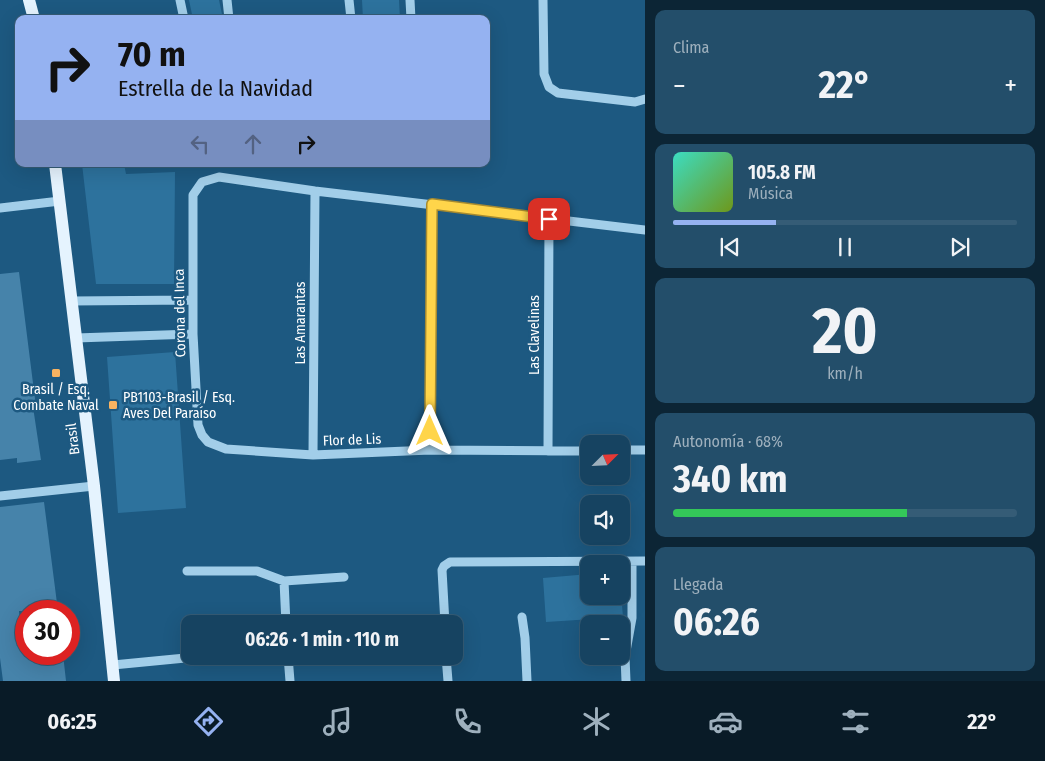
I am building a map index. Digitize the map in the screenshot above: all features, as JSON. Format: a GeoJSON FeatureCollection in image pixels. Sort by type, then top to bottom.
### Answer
{"type":"FeatureCollection","features":[{"type":"Feature","properties":{"kind":"main road"},"geometry":{"type":"LineString","coordinates":[[28,0],[33,15]]}},
{"type":"Feature","properties":{"kind":"main road","name":"Brasil"},"geometry":{"type":"LineString","coordinates":[[55,167],[94,486],[114,681]]}},
{"type":"Feature","properties":{"kind":"street"},"geometry":{"type":"LineString","coordinates":[[180,0],[183,15]]}},
{"type":"Feature","properties":{"kind":"street"},"geometry":{"type":"LineString","coordinates":[[227,0],[229,15]]}},
{"type":"Feature","properties":{"kind":"street"},"geometry":{"type":"LineString","coordinates":[[350,0],[351,15]]}},
{"type":"Feature","properties":{"kind":"street"},"geometry":{"type":"LineString","coordinates":[[410,0],[411,15]]}},
{"type":"Feature","properties":{"kind":"street"},"geometry":{"type":"LineString","coordinates":[[542,0],[544,74],[549,87],[558,93],[635,102],[645,99]]}},
{"type":"Feature","properties":{"kind":"street","name":"Corona del Inca"},"geometry":{"type":"LineString","coordinates":[[208,442],[202,435],[198,425],[193,334],[194,196],[202,182],[219,177],[315,191]]}},
{"type":"Feature","properties":{"kind":"street"},"geometry":{"type":"LineString","coordinates":[[315,191],[645,230]]}},
{"type":"Feature","properties":{"kind":"street","name":"Las Amarantas"},"geometry":{"type":"LineString","coordinates":[[314,455],[315,191]]}},
{"type":"Feature","properties":{"kind":"street"},"geometry":{"type":"LineString","coordinates":[[0,208],[60,201]]}},
{"type":"Feature","properties":{"kind":"street"},"geometry":{"type":"LineString","coordinates":[[430,450],[432,204]]}},
{"type":"Feature","properties":{"kind":"street","name":"Las Clavelinas"},"geometry":{"type":"LineString","coordinates":[[548,451],[549,219]]}},
{"type":"Feature","properties":{"kind":"street"},"geometry":{"type":"LineString","coordinates":[[72,301],[193,300]]}},
{"type":"Feature","properties":{"kind":"street"},"geometry":{"type":"LineString","coordinates":[[76,338],[193,334]]}},
{"type":"Feature","properties":{"kind":"street","name":"Flor de Lis"},"geometry":{"type":"LineString","coordinates":[[208,442],[226,449],[314,455],[430,450],[580,450]]}},
{"type":"Feature","properties":{"kind":"street"},"geometry":{"type":"LineString","coordinates":[[630,450],[645,450]]}},
{"type":"Feature","properties":{"kind":"street"},"geometry":{"type":"LineString","coordinates":[[0,496],[94,486]]}},
{"type":"Feature","properties":{"kind":"street"},"geometry":{"type":"LineString","coordinates":[[444,615],[442,570],[450,562],[645,561]]}},
{"type":"Feature","properties":{"kind":"street"},"geometry":{"type":"LineString","coordinates":[[626,681],[625,657],[632,618],[632,562]]}},
{"type":"Feature","properties":{"kind":"street"},"geometry":{"type":"LineString","coordinates":[[187,571],[257,571],[284,581],[344,577]]}},
{"type":"Feature","properties":{"kind":"street"},"geometry":{"type":"LineString","coordinates":[[284,581],[286,615]]}},
{"type":"Feature","properties":{"kind":"street"},"geometry":{"type":"LineString","coordinates":[[522,617],[525,638],[526,681]]}},
{"type":"Feature","properties":{"kind":"street"},"geometry":{"type":"LineString","coordinates":[[113,665],[181,658]]}},
{"type":"Feature","properties":{"kind":"street"},"geometry":{"type":"LineString","coordinates":[[289,665],[290,681]]}},
{"type":"Feature","properties":{"kind":"street"},"geometry":{"type":"LineString","coordinates":[[447,665],[448,681]]}},
{"type":"Feature","properties":{"kind":"shaded area"},"geometry":{"type":"Polygon","coordinates":[[[189,0],[219,0],[222,15],[192,15],[189,0]]]}},
{"type":"Feature","properties":{"kind":"shaded area"},"geometry":{"type":"Polygon","coordinates":[[[362,0],[399,0],[400,15],[363,15],[362,0]]]}},
{"type":"Feature","properties":{"kind":"shaded area"},"geometry":{"type":"Polygon","coordinates":[[[82,167],[125,167],[126,174],[175,172],[174,284],[96,284],[82,167]]]}},
{"type":"Feature","properties":{"kind":"shaded area"},"geometry":{"type":"Polygon","coordinates":[[[175,352],[186,508],[118,513],[107,357],[175,352]]]}},
{"type":"Feature","properties":{"kind":"shaded area"},"geometry":{"type":"Polygon","coordinates":[[[580,575],[580,605],[622,605],[623,615],[580,615],[580,620],[546,622],[543,578],[580,575]]]}},
{"type":"Feature","properties":{"kind":"building"},"geometry":{"type":"Polygon","coordinates":[[[19,272],[36,407],[33,407],[41,460],[17,463],[17,458],[0,460],[0,274],[19,272]]]}},
{"type":"Feature","properties":{"kind":"building"},"geometry":{"type":"Polygon","coordinates":[[[44,502],[57,600],[15,600],[15,665],[64,665],[66,681],[3,681],[0,658],[0,507],[44,502]]]}},
{"type":"Feature","properties":{"kind":"place","name":"Brasil / Esq. Combate Naval"},"geometry":{"type":"Point","coordinates":[56,373]}},
{"type":"Feature","properties":{"kind":"place","name":"PB1103-Brasil / Esq. Aves Del Paraíso"},"geometry":{"type":"Point","coordinates":[113,405]}},
{"type":"Feature","properties":{"kind":"route"},"geometry":{"type":"LineString","coordinates":[[430,431],[432,204],[549,219]]}}]}
